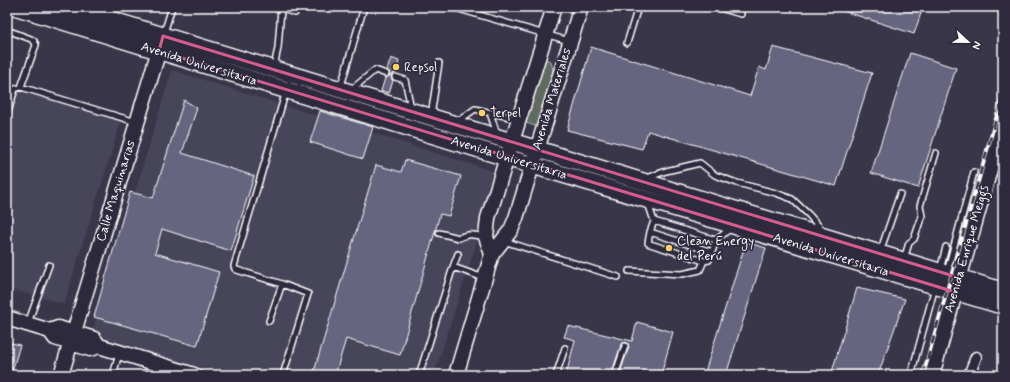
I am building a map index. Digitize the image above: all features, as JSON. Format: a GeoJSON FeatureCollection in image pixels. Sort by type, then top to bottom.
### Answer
{"type":"FeatureCollection","features":[{"type":"Feature","properties":{"kind":"main road","name":"Avenida Universitaria"},"geometry":{"type":"LineString","coordinates":[[16,7],[159,52],[733,226],[877,260],[947,280],[1003,291]]}},
{"type":"Feature","properties":{"kind":"main road","name":"Avenida Universitaria"},"geometry":{"type":"LineString","coordinates":[[69,7],[828,238],[877,260],[903,260],[1003,306]]}},
{"type":"Feature","properties":{"kind":"main road"},"geometry":{"type":"LineString","coordinates":[[279,71],[284,90]]}},
{"type":"Feature","properties":{"kind":"main road"},"geometry":{"type":"LineString","coordinates":[[646,182],[648,200]]}},
{"type":"Feature","properties":{"kind":"street","name":"Avenida Materiales"},"geometry":{"type":"LineString","coordinates":[[492,254],[486,237],[488,218],[507,158],[505,139],[519,119],[554,7]]}},
{"type":"Feature","properties":{"kind":"street","name":"Avenida Materiales"},"geometry":{"type":"LineString","coordinates":[[456,375],[492,254],[511,230],[516,218],[581,7]]}},
{"type":"Feature","properties":{"kind":"street","name":"Calle Maquinarias"},"geometry":{"type":"LineString","coordinates":[[61,375],[163,36]]}},
{"type":"Feature","properties":{"kind":"street","name":"Avenida Enrique Meiggs"},"geometry":{"type":"LineString","coordinates":[[932,375],[947,280],[1000,144],[1003,123]]}},
{"type":"Feature","properties":{"kind":"street"},"geometry":{"type":"LineString","coordinates":[[7,318],[50,331],[58,328],[72,338],[94,339],[99,346],[186,374]]}},
{"type":"Feature","properties":{"kind":"street"},"geometry":{"type":"LineString","coordinates":[[969,375],[976,357]]}},
{"type":"Feature","properties":{"kind":"lane","name":"Calle Maquinarias"},"geometry":{"type":"LineString","coordinates":[[163,36],[172,7]]}},
{"type":"Feature","properties":{"kind":"lane"},"geometry":{"type":"LineString","coordinates":[[344,91],[364,7]]}},
{"type":"Feature","properties":{"kind":"lane"},"geometry":{"type":"LineString","coordinates":[[452,7],[570,41]]}},
{"type":"Feature","properties":{"kind":"lane"},"geometry":{"type":"LineString","coordinates":[[627,43],[638,7]]}},
{"type":"Feature","properties":{"kind":"lane"},"geometry":{"type":"LineString","coordinates":[[716,7],[741,14]]}},
{"type":"Feature","properties":{"kind":"lane"},"geometry":{"type":"LineString","coordinates":[[279,71],[278,8],[295,13]]}},
{"type":"Feature","properties":{"kind":"lane"},"geometry":{"type":"LineString","coordinates":[[7,30],[31,39],[36,45],[21,87]]}},
{"type":"Feature","properties":{"kind":"lane"},"geometry":{"type":"LineString","coordinates":[[431,117],[439,64]]}},
{"type":"Feature","properties":{"kind":"lane"},"geometry":{"type":"LineString","coordinates":[[344,91],[375,70],[386,74]]}},
{"type":"Feature","properties":{"kind":"lane"},"geometry":{"type":"LineString","coordinates":[[394,77],[405,80],[412,111]]}},
{"type":"Feature","properties":{"kind":"lane"},"geometry":{"type":"LineString","coordinates":[[7,115],[15,89],[21,87],[137,123]]}},
{"type":"Feature","properties":{"kind":"lane"},"geometry":{"type":"LineString","coordinates":[[283,375],[309,296],[307,293],[237,270],[234,266],[284,90]]}},
{"type":"Feature","properties":{"kind":"lane"},"geometry":{"type":"LineString","coordinates":[[454,124],[475,109],[519,119]]}},
{"type":"Feature","properties":{"kind":"lane"},"geometry":{"type":"LineString","coordinates":[[490,113],[505,139]]}},
{"type":"Feature","properties":{"kind":"lane"},"geometry":{"type":"LineString","coordinates":[[903,260],[909,243],[914,239],[922,216],[920,206],[936,153]]}},
{"type":"Feature","properties":{"kind":"lane"},"geometry":{"type":"LineString","coordinates":[[646,182],[666,171],[700,163],[715,174],[737,183],[776,193],[792,199],[809,215],[828,238]]}},
{"type":"Feature","properties":{"kind":"lane"},"geometry":{"type":"LineString","coordinates":[[911,375],[947,280],[974,172]]}},
{"type":"Feature","properties":{"kind":"lane"},"geometry":{"type":"LineString","coordinates":[[877,260],[900,194]]}},
{"type":"Feature","properties":{"kind":"lane"},"geometry":{"type":"LineString","coordinates":[[648,200],[654,221],[648,243],[704,262]]}},
{"type":"Feature","properties":{"kind":"lane"},"geometry":{"type":"LineString","coordinates":[[654,221],[716,240]]}},
{"type":"Feature","properties":{"kind":"lane"},"geometry":{"type":"LineString","coordinates":[[629,271],[682,274],[700,270],[704,262],[709,260],[716,240],[733,226]]}},
{"type":"Feature","properties":{"kind":"lane"},"geometry":{"type":"LineString","coordinates":[[650,232],[712,252]]}},
{"type":"Feature","properties":{"kind":"lane"},"geometry":{"type":"LineString","coordinates":[[439,234],[460,238],[471,234],[486,237]]}},
{"type":"Feature","properties":{"kind":"lane"},"geometry":{"type":"LineString","coordinates":[[503,241],[521,248],[618,277]]}},
{"type":"Feature","properties":{"kind":"lane"},"geometry":{"type":"LineString","coordinates":[[946,247],[947,280]]}},
{"type":"Feature","properties":{"kind":"lane"},"geometry":{"type":"LineString","coordinates":[[419,375],[458,254]]}},
{"type":"Feature","properties":{"kind":"lane"},"geometry":{"type":"LineString","coordinates":[[27,324],[49,265]]}},
{"type":"Feature","properties":{"kind":"lane"},"geometry":{"type":"LineString","coordinates":[[453,267],[485,278]]}},
{"type":"Feature","properties":{"kind":"lane"},"geometry":{"type":"LineString","coordinates":[[269,321],[282,284]]}},
{"type":"Feature","properties":{"kind":"lane"},"geometry":{"type":"LineString","coordinates":[[615,375],[625,346]]}},
{"type":"Feature","properties":{"kind":"lane"},"geometry":{"type":"LineString","coordinates":[[556,375],[565,348]]}},
{"type":"Feature","properties":{"kind":"lane"},"geometry":{"type":"LineString","coordinates":[[113,375],[120,353]]}},
{"type":"Feature","properties":{"kind":"highlighted area"},"geometry":{"type":"Polygon","coordinates":[[[163,36],[960,278],[955,292],[159,51],[163,36]]]}},
{"type":"Feature","properties":{"kind":"shaded area"},"geometry":{"type":"Polygon","coordinates":[[[544,59],[551,61],[554,75],[538,127],[523,122],[544,59]]]}},
{"type":"Feature","properties":{"kind":"shaded area"},"geometry":{"type":"Polygon","coordinates":[[[172,70],[499,173],[434,375],[229,375],[91,336],[172,70]]]}},
{"type":"Feature","properties":{"kind":"shaded area"},"geometry":{"type":"Polygon","coordinates":[[[7,89],[123,115],[64,304],[7,288],[7,89]]]}},
{"type":"Feature","properties":{"kind":"building"},"geometry":{"type":"Polygon","coordinates":[[[834,7],[923,7],[914,34],[834,7]]]}},
{"type":"Feature","properties":{"kind":"building"},"geometry":{"type":"Polygon","coordinates":[[[591,47],[750,96],[759,67],[766,70],[773,47],[872,73],[836,186],[648,131],[642,149],[567,130],[591,47]]]}},
{"type":"Feature","properties":{"kind":"building"},"geometry":{"type":"Polygon","coordinates":[[[910,53],[956,68],[918,188],[871,173],[910,53]]]}},
{"type":"Feature","properties":{"kind":"building"},"geometry":{"type":"Polygon","coordinates":[[[391,58],[399,61],[396,73],[391,75],[393,81],[389,93],[381,91],[385,78],[390,75],[387,70],[391,58]]]}},
{"type":"Feature","properties":{"kind":"building"},"geometry":{"type":"Polygon","coordinates":[[[184,100],[197,108],[182,153],[254,176],[231,251],[162,229],[155,253],[219,272],[197,346],[94,317],[130,192],[153,198],[184,100]]]}},
{"type":"Feature","properties":{"kind":"building"},"geometry":{"type":"Polygon","coordinates":[[[320,111],[373,127],[363,159],[310,142],[320,111]]]}},
{"type":"Feature","properties":{"kind":"building"},"geometry":{"type":"Polygon","coordinates":[[[405,160],[461,176],[449,216],[440,214],[400,355],[346,339],[335,375],[313,375],[376,165],[401,172],[405,160]]]}},
{"type":"Feature","properties":{"kind":"building"},"geometry":{"type":"Polygon","coordinates":[[[746,242],[766,248],[726,375],[704,375],[746,242]]]}},
{"type":"Feature","properties":{"kind":"building"},"geometry":{"type":"Polygon","coordinates":[[[857,288],[905,299],[878,375],[831,375],[857,288]]]}},
{"type":"Feature","properties":{"kind":"building"},"geometry":{"type":"Polygon","coordinates":[[[637,322],[673,332],[661,375],[619,375],[629,347],[625,342],[621,345],[611,375],[566,375],[575,340],[564,337],[568,326],[632,341],[637,322]]]}},
{"type":"Feature","properties":{"kind":"building"},"geometry":{"type":"Polygon","coordinates":[[[7,342],[20,345],[11,375],[7,375],[7,342]]]}},
{"type":"Feature","properties":{"kind":"railway"},"geometry":{"type":"LineString","coordinates":[[923,375],[1003,94]]}},
{"type":"Feature","properties":{"kind":"place","name":"Repsol"},"geometry":{"type":"Point","coordinates":[396,67]}},
{"type":"Feature","properties":{"kind":"place","name":"Terpel"},"geometry":{"type":"Point","coordinates":[482,113]}},
{"type":"Feature","properties":{"kind":"place","name":"Clean Energy del Perú"},"geometry":{"type":"Point","coordinates":[669,248]}}]}
